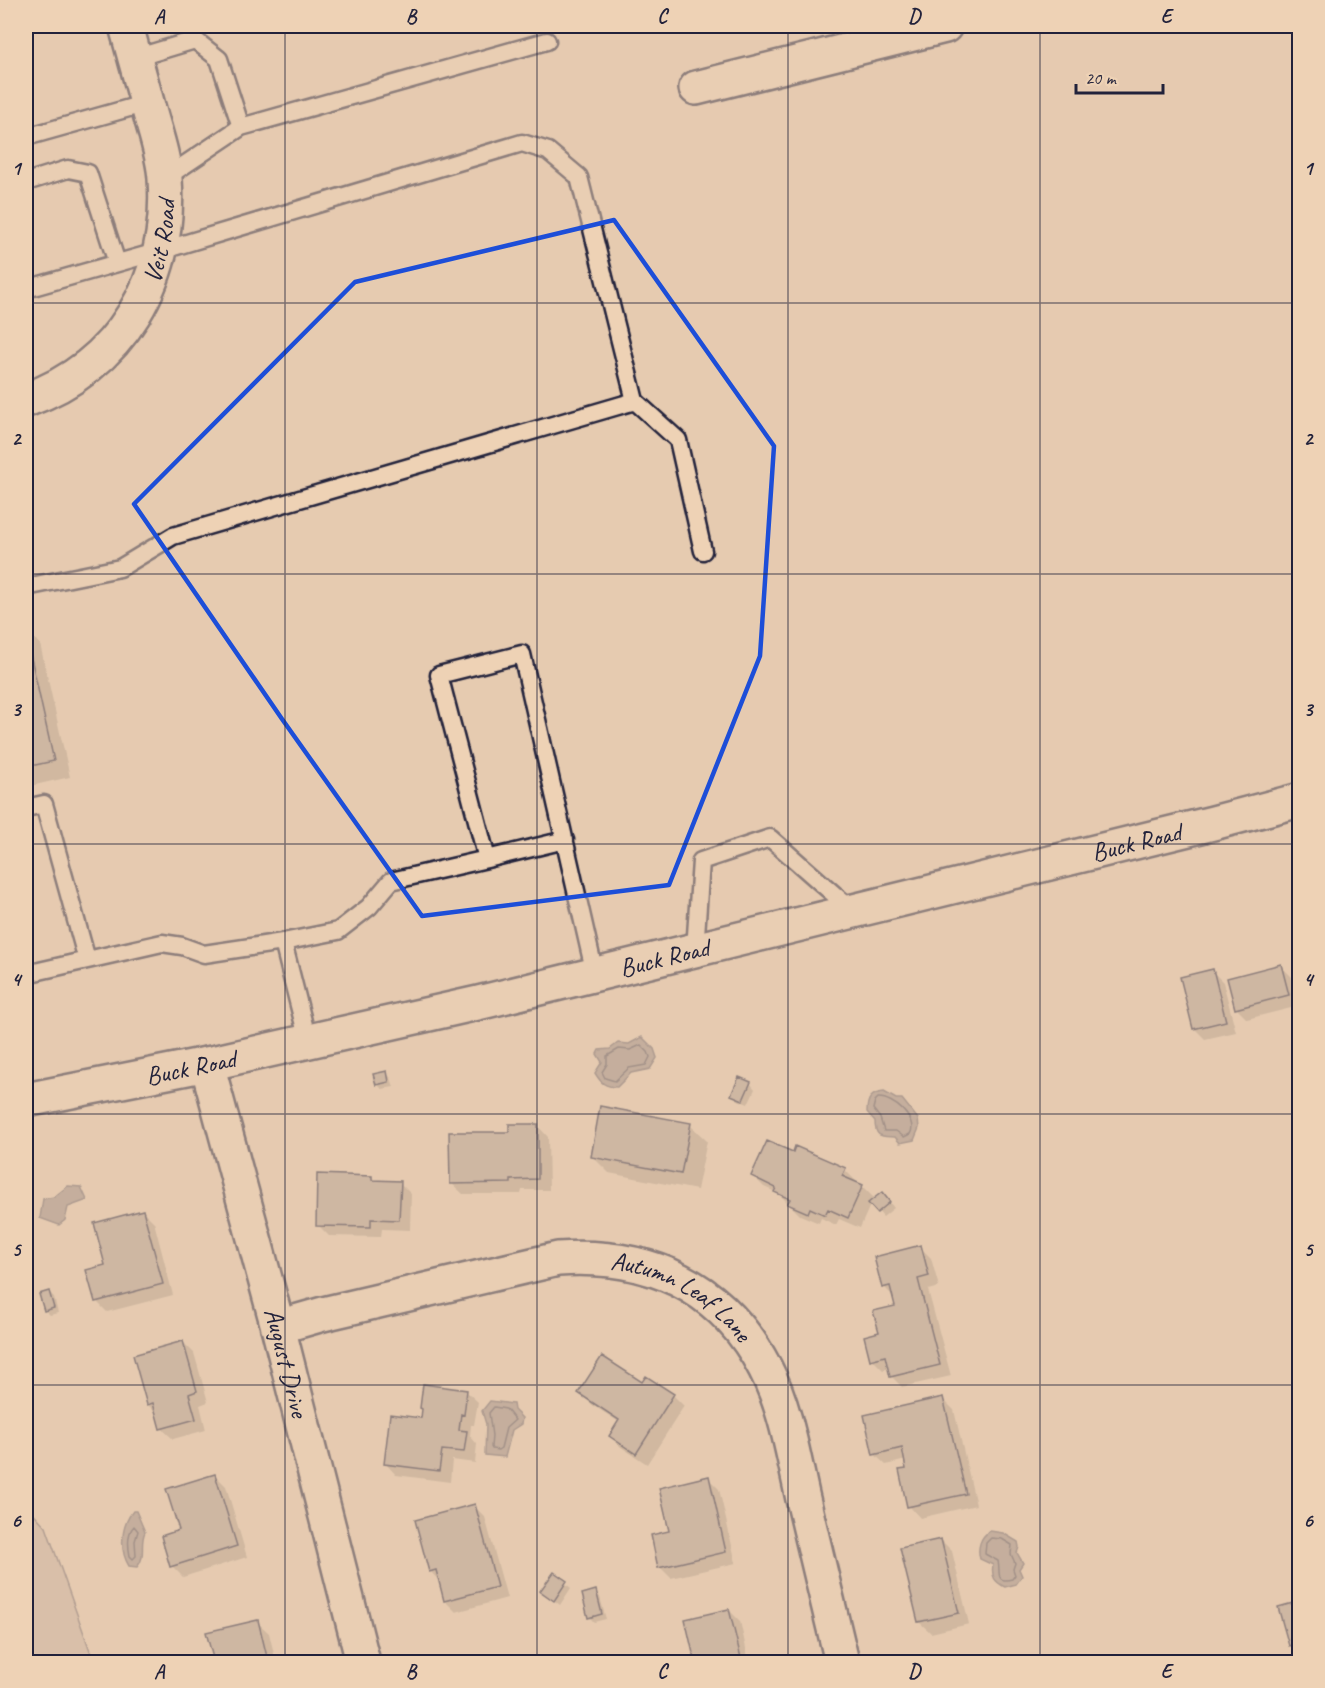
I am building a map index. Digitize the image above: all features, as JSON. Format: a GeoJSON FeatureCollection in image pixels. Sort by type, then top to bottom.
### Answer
{"type":"FeatureCollection","features":[{"type":"Feature","properties":{"kind":"street","name":"Veit Road"},"geometry":{"type":"LineString","coordinates":[[26,400],[67,380],[104,353],[123,331],[146,293],[157,266],[166,222],[165,178],[159,147],[126,26]]}},
{"type":"Feature","properties":{"kind":"street"},"geometry":{"type":"LineString","coordinates":[[696,88],[945,26]]}},
{"type":"Feature","properties":{"kind":"street","name":"Buck Road"},"geometry":{"type":"LineString","coordinates":[[26,1100],[207,1064],[595,974],[1299,800]]}},
{"type":"Feature","properties":{"kind":"street","name":"August Drive"},"geometry":{"type":"LineString","coordinates":[[207,1064],[278,1327],[363,1662]]}},
{"type":"Feature","properties":{"kind":"street","name":"Autumn Leaf Lane"},"geometry":{"type":"LineString","coordinates":[[278,1327],[323,1314],[558,1259],[587,1257],[617,1260],[660,1271],[700,1291],[729,1316],[749,1341],[766,1369],[784,1416],[842,1662]]}},
{"type":"Feature","properties":{"kind":"lane"},"geometry":{"type":"LineString","coordinates":[[135,58],[195,40],[219,59],[241,127]]}},
{"type":"Feature","properties":{"kind":"lane"},"geometry":{"type":"LineString","coordinates":[[165,178],[241,127],[547,41]]}},
{"type":"Feature","properties":{"kind":"lane"},"geometry":{"type":"LineString","coordinates":[[26,137],[147,103]]}},
{"type":"Feature","properties":{"kind":"lane"},"geometry":{"type":"LineString","coordinates":[[27,283],[160,251],[522,143],[548,151],[579,177],[635,401],[678,440],[703,551]]}},
{"type":"Feature","properties":{"kind":"lane"},"geometry":{"type":"LineString","coordinates":[[26,182],[68,169],[88,173],[117,263]]}},
{"type":"Feature","properties":{"kind":"lane"},"geometry":{"type":"LineString","coordinates":[[26,586],[120,568],[174,537],[635,401]]}},
{"type":"Feature","properties":{"kind":"lane"},"geometry":{"type":"LineString","coordinates":[[487,859],[439,675],[522,654],[595,974]]}},
{"type":"Feature","properties":{"kind":"lane"},"geometry":{"type":"LineString","coordinates":[[26,808],[44,804],[87,960]]}},
{"type":"Feature","properties":{"kind":"lane"},"geometry":{"type":"LineString","coordinates":[[694,950],[701,861],[770,838],[853,911]]}},
{"type":"Feature","properties":{"kind":"lane"},"geometry":{"type":"LineString","coordinates":[[26,974],[162,943],[182,946],[204,954],[338,931],[369,907],[391,881],[565,840]]}},
{"type":"Feature","properties":{"kind":"lane"},"geometry":{"type":"LineString","coordinates":[[283,942],[308,1041]]}},
{"type":"Feature","properties":{"kind":"highlighted area"},"geometry":{"type":"Polygon","coordinates":[[[614,220],[774,446],[760,656],[669,885],[422,916],[282,719],[134,504],[355,282],[614,220]]]}},
{"type":"Feature","properties":{"kind":"shaded area"},"geometry":{"type":"Polygon","coordinates":[[[26,1505],[46,1527],[94,1662],[26,1662],[26,1505]]]}},
{"type":"Feature","properties":{"kind":"water"},"geometry":{"type":"Polygon","coordinates":[[[642,1037],[654,1049],[657,1058],[650,1069],[631,1073],[617,1087],[601,1082],[595,1073],[602,1062],[597,1054],[599,1050],[610,1049],[618,1043],[629,1044],[642,1037]]]}},
{"type":"Feature","properties":{"kind":"water"},"geometry":{"type":"Polygon","coordinates":[[[884,1092],[896,1099],[902,1099],[918,1119],[919,1128],[914,1140],[900,1143],[895,1137],[883,1136],[876,1131],[875,1121],[867,1112],[868,1104],[873,1095],[884,1092]]]}},
{"type":"Feature","properties":{"kind":"water"},"geometry":{"type":"Polygon","coordinates":[[[68,1186],[81,1187],[87,1200],[68,1207],[65,1220],[59,1225],[40,1218],[43,1199],[54,1197],[68,1186]]]}},
{"type":"Feature","properties":{"kind":"water"},"geometry":{"type":"Polygon","coordinates":[[[490,1401],[513,1404],[514,1410],[522,1418],[521,1424],[512,1430],[505,1457],[485,1455],[486,1424],[482,1411],[490,1401]]]}},
{"type":"Feature","properties":{"kind":"water"},"geometry":{"type":"Polygon","coordinates":[[[133,1511],[136,1511],[145,1532],[142,1559],[137,1567],[129,1566],[123,1546],[126,1524],[133,1511]]]}},
{"type":"Feature","properties":{"kind":"water"},"geometry":{"type":"Polygon","coordinates":[[[990,1531],[1003,1533],[1018,1542],[1017,1553],[1023,1563],[1019,1569],[1022,1576],[1016,1584],[1005,1587],[999,1583],[993,1576],[993,1565],[980,1559],[980,1543],[990,1531]]]}},
{"type":"Feature","properties":{"kind":"building"},"geometry":{"type":"Polygon","coordinates":[[[26,635],[54,761],[26,767],[26,635]]]}},
{"type":"Feature","properties":{"kind":"building"},"geometry":{"type":"Polygon","coordinates":[[[1281,964],[1289,995],[1235,1009],[1227,978],[1281,964]]]}},
{"type":"Feature","properties":{"kind":"building"},"geometry":{"type":"Polygon","coordinates":[[[1213,969],[1226,1021],[1193,1029],[1180,977],[1213,969]]]}},
{"type":"Feature","properties":{"kind":"building"},"geometry":{"type":"Polygon","coordinates":[[[387,1071],[389,1082],[376,1085],[373,1074],[387,1071]]]}},
{"type":"Feature","properties":{"kind":"building"},"geometry":{"type":"Polygon","coordinates":[[[739,1077],[751,1082],[743,1100],[731,1095],[739,1077]]]}},
{"type":"Feature","properties":{"kind":"building"},"geometry":{"type":"Polygon","coordinates":[[[600,1106],[691,1123],[681,1174],[591,1157],[600,1106]]]}},
{"type":"Feature","properties":{"kind":"building"},"geometry":{"type":"Polygon","coordinates":[[[509,1124],[538,1124],[538,1179],[511,1180],[511,1183],[450,1184],[449,1132],[509,1132],[509,1124]]]}},
{"type":"Feature","properties":{"kind":"building"},"geometry":{"type":"Polygon","coordinates":[[[767,1141],[793,1152],[795,1146],[846,1168],[842,1176],[863,1185],[848,1218],[828,1209],[825,1215],[810,1208],[808,1213],[787,1204],[790,1199],[774,1192],[776,1188],[751,1176],[767,1141]]]}},
{"type":"Feature","properties":{"kind":"building"},"geometry":{"type":"Polygon","coordinates":[[[317,1174],[372,1176],[372,1180],[401,1181],[399,1220],[371,1219],[371,1227],[316,1226],[317,1174]]]}},
{"type":"Feature","properties":{"kind":"building"},"geometry":{"type":"Polygon","coordinates":[[[882,1192],[890,1202],[877,1213],[868,1203],[882,1192]]]}},
{"type":"Feature","properties":{"kind":"building"},"geometry":{"type":"Polygon","coordinates":[[[143,1210],[163,1284],[95,1302],[86,1270],[105,1265],[94,1223],[143,1210]]]}},
{"type":"Feature","properties":{"kind":"building"},"geometry":{"type":"Polygon","coordinates":[[[921,1245],[929,1276],[918,1279],[940,1365],[890,1377],[885,1356],[870,1360],[864,1336],[879,1332],[873,1311],[895,1306],[890,1286],[882,1288],[874,1257],[921,1245]]]}},
{"type":"Feature","properties":{"kind":"building"},"geometry":{"type":"Polygon","coordinates":[[[49,1291],[54,1308],[44,1311],[39,1294],[49,1291]]]}},
{"type":"Feature","properties":{"kind":"building"},"geometry":{"type":"Polygon","coordinates":[[[183,1341],[197,1391],[189,1394],[196,1419],[160,1429],[153,1403],[147,1405],[133,1355],[183,1341]]]}},
{"type":"Feature","properties":{"kind":"building"},"geometry":{"type":"Polygon","coordinates":[[[602,1356],[642,1382],[646,1376],[674,1394],[636,1454],[609,1436],[619,1420],[578,1393],[602,1356]]]}},
{"type":"Feature","properties":{"kind":"building"},"geometry":{"type":"Polygon","coordinates":[[[423,1384],[467,1390],[464,1415],[461,1414],[459,1430],[467,1431],[464,1452],[442,1450],[439,1471],[384,1464],[390,1414],[421,1418],[423,1384]]]}},
{"type":"Feature","properties":{"kind":"building"},"geometry":{"type":"Polygon","coordinates":[[[943,1397],[966,1494],[907,1507],[899,1470],[906,1469],[902,1448],[873,1455],[864,1415],[943,1397]]]}},
{"type":"Feature","properties":{"kind":"building"},"geometry":{"type":"Polygon","coordinates":[[[215,1474],[237,1546],[170,1567],[161,1536],[179,1530],[166,1489],[215,1474]]]}},
{"type":"Feature","properties":{"kind":"building"},"geometry":{"type":"Polygon","coordinates":[[[709,1476],[726,1552],[658,1568],[651,1535],[669,1531],[659,1488],[709,1476]]]}},
{"type":"Feature","properties":{"kind":"building"},"geometry":{"type":"Polygon","coordinates":[[[475,1504],[497,1587],[444,1601],[436,1570],[429,1572],[415,1520],[475,1504]]]}},
{"type":"Feature","properties":{"kind":"building"},"geometry":{"type":"Polygon","coordinates":[[[941,1539],[959,1613],[918,1622],[900,1548],[941,1539]]]}},
{"type":"Feature","properties":{"kind":"building"},"geometry":{"type":"Polygon","coordinates":[[[554,1572],[567,1581],[554,1601],[540,1591],[554,1572]]]}},
{"type":"Feature","properties":{"kind":"building"},"geometry":{"type":"Polygon","coordinates":[[[596,1590],[602,1614],[588,1618],[582,1594],[596,1590]]]}},
{"type":"Feature","properties":{"kind":"building"},"geometry":{"type":"Polygon","coordinates":[[[1300,1601],[1300,1644],[1289,1646],[1278,1607],[1300,1601]]]}},
{"type":"Feature","properties":{"kind":"building"},"geometry":{"type":"Polygon","coordinates":[[[729,1609],[742,1662],[695,1662],[685,1619],[729,1609]]]}},
{"type":"Feature","properties":{"kind":"building"},"geometry":{"type":"Polygon","coordinates":[[[258,1620],[268,1661],[214,1662],[206,1632],[258,1620]]]}}]}
